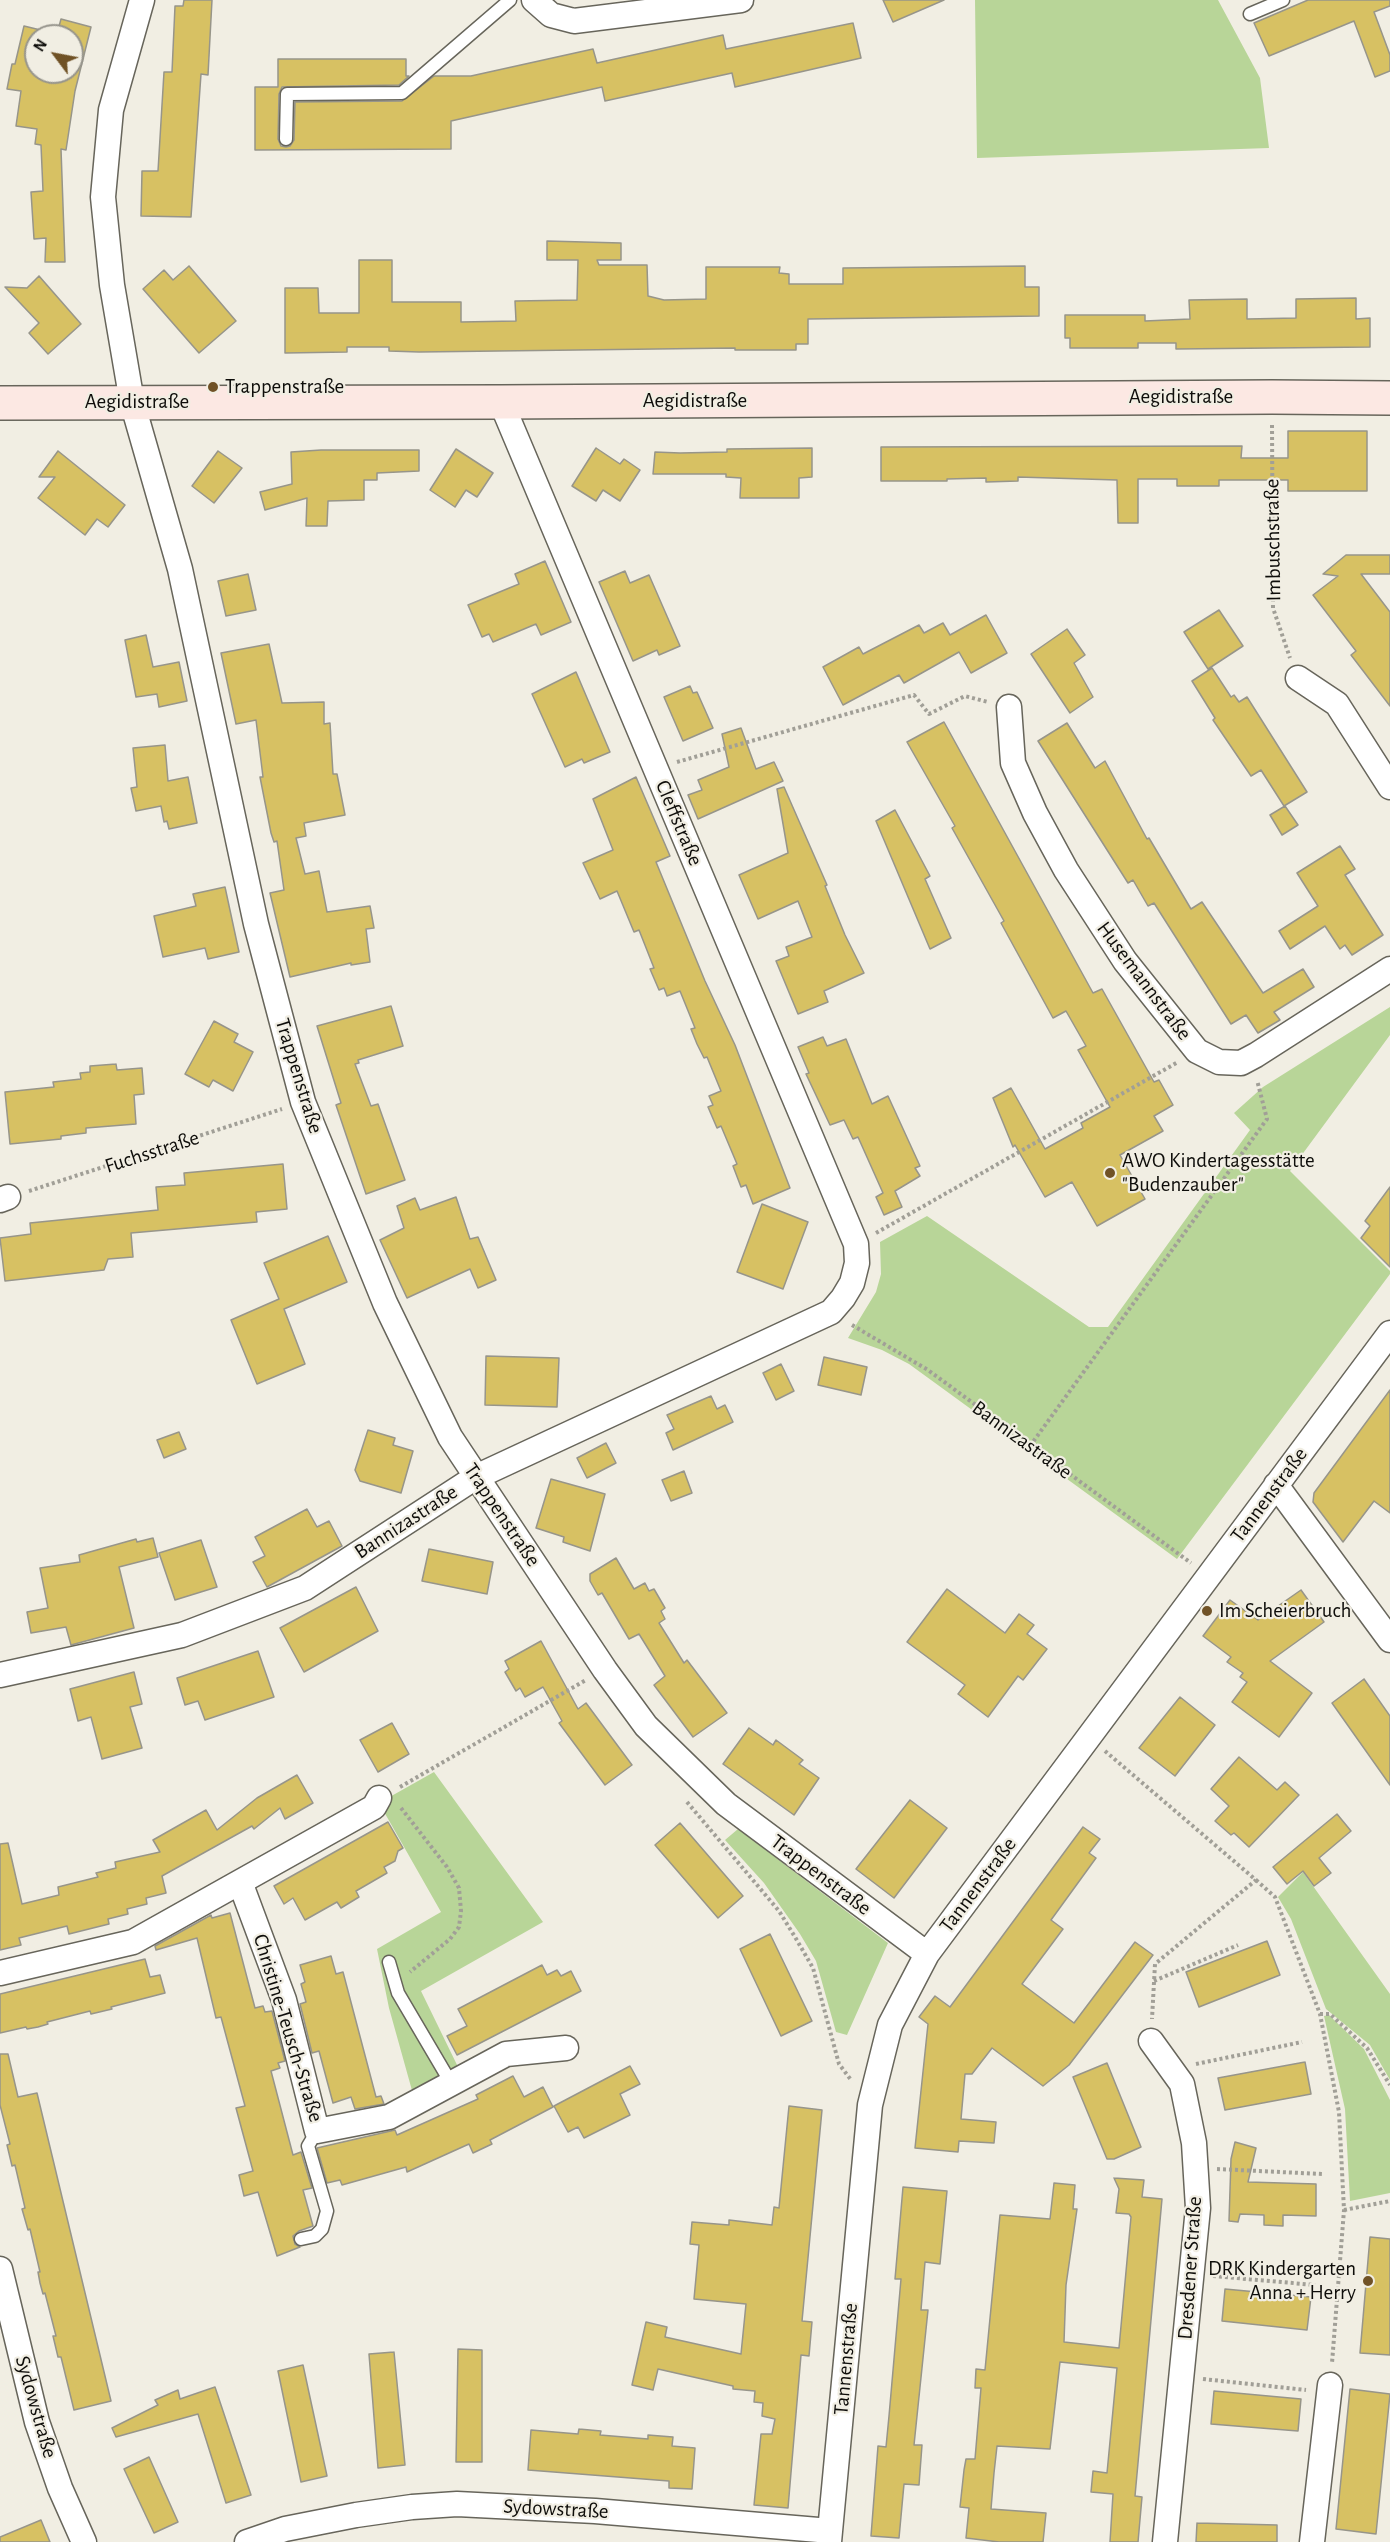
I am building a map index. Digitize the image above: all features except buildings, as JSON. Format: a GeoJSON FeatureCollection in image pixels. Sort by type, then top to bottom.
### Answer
{"type":"FeatureCollection","features":[{"type":"Feature","properties":{"kind":"street","name":"Trappenstraße"},"geometry":{"type":"LineString","coordinates":[[142,0],[111,110],[104,196],[112,285],[132,402],[180,569],[256,924],[303,1102],[385,1303],[450,1437],[605,1670],[646,1726],[726,1804],[927,1954]]}},
{"type":"Feature","properties":{"kind":"street"},"geometry":{"type":"LineString","coordinates":[[534,0],[551,15],[574,21],[741,0]]}},
{"type":"Feature","properties":{"kind":"street","name":"Aegidistraße"},"geometry":{"type":"LineString","coordinates":[[0,402],[1390,398]]}},
{"type":"Feature","properties":{"kind":"street","name":"Cleffstraße"},"geometry":{"type":"LineString","coordinates":[[501,402],[856,1244]]}},
{"type":"Feature","properties":{"kind":"street"},"geometry":{"type":"LineString","coordinates":[[1298,678],[1337,704],[1390,787]]}},
{"type":"Feature","properties":{"kind":"street","name":"Husemannstraße"},"geometry":{"type":"LineString","coordinates":[[1009,707],[1013,763],[1035,813],[1066,870],[1125,961],[1197,1051],[1207,1058],[1230,1064],[1256,1055],[1390,969]]}},
{"type":"Feature","properties":{"kind":"street","name":"Bannizastraße"},"geometry":{"type":"LineString","coordinates":[[0,1675],[182,1635],[305,1588],[476,1477],[831,1312],[843,1298],[852,1282],[857,1263],[856,1244]]}},
{"type":"Feature","properties":{"kind":"street","name":"Tannenstraße"},"geometry":{"type":"LineString","coordinates":[[829,2537],[870,2105],[890,2025],[927,1954],[1390,1333]]}},
{"type":"Feature","properties":{"kind":"street"},"geometry":{"type":"LineString","coordinates":[[1276,1485],[1390,1640]]}},
{"type":"Feature","properties":{"kind":"street"},"geometry":{"type":"LineString","coordinates":[[0,1973],[133,1942],[374,1807],[384,1795]]}},
{"type":"Feature","properties":{"kind":"street","name":"Christine-Teusch-Straße"},"geometry":{"type":"LineString","coordinates":[[240,1882],[284,2000],[316,2131],[389,2117],[506,2054],[566,2048]]}},
{"type":"Feature","properties":{"kind":"street","name":"Dresdener Straße"},"geometry":{"type":"LineString","coordinates":[[1151,2041],[1182,2084],[1194,2143],[1198,2208],[1165,2542]]}},
{"type":"Feature","properties":{"kind":"street","name":"Sydowstraße"},"geometry":{"type":"LineString","coordinates":[[0,2269],[37,2422],[60,2488],[84,2542]]}},
{"type":"Feature","properties":{"kind":"street"},"geometry":{"type":"LineString","coordinates":[[1312,2542],[1321,2387]]}},
{"type":"Feature","properties":{"kind":"street","name":"Sydowstraße"},"geometry":{"type":"LineString","coordinates":[[247,2542],[287,2536],[412,2507],[457,2504],[595,2511],[829,2537]]}},
{"type":"Feature","properties":{"kind":"lane"},"geometry":{"type":"LineString","coordinates":[[286,139],[287,94],[402,93],[510,0]]}},
{"type":"Feature","properties":{"kind":"lane"},"geometry":{"type":"LineString","coordinates":[[1250,14],[1283,0]]}},
{"type":"Feature","properties":{"kind":"lane"},"geometry":{"type":"LineString","coordinates":[[389,1962],[398,1994],[451,2083]]}},
{"type":"Feature","properties":{"kind":"lane"},"geometry":{"type":"LineString","coordinates":[[301,2239],[315,2236],[322,2229],[327,2211],[308,2146],[316,2131]]}},
{"type":"Feature","properties":{"kind":"path","name":"Imbuschstraße"},"geometry":{"type":"LineString","coordinates":[[1272,397],[1273,608],[1298,678]]}},
{"type":"Feature","properties":{"kind":"path"},"geometry":{"type":"LineString","coordinates":[[656,768],[914,695],[929,714],[965,696],[1009,707]]}},
{"type":"Feature","properties":{"kind":"path"},"geometry":{"type":"LineString","coordinates":[[856,1244],[1197,1051]]}},
{"type":"Feature","properties":{"kind":"path"},"geometry":{"type":"LineString","coordinates":[[1030,1446],[1267,1119],[1257,1083],[1256,1055]]}},
{"type":"Feature","properties":{"kind":"path","name":"Fuchsstraße"},"geometry":{"type":"LineString","coordinates":[[4,1199],[303,1102]]}},
{"type":"Feature","properties":{"kind":"path","name":"Bannizastraße"},"geometry":{"type":"LineString","coordinates":[[831,1312],[928,1370],[1208,1576]]}},
{"type":"Feature","properties":{"kind":"path"},"geometry":{"type":"LineString","coordinates":[[395,1984],[450,1939],[459,1927],[461,1911],[459,1888],[447,1867],[384,1795],[605,1670]]}},
{"type":"Feature","properties":{"kind":"path"},"geometry":{"type":"LineString","coordinates":[[1088,1737],[1275,1897],[1320,2014],[1339,2112],[1344,2210],[1321,2387],[1182,2377]]}},
{"type":"Feature","properties":{"kind":"path"},"geometry":{"type":"LineString","coordinates":[[682,1796],[779,1911],[795,1937],[813,1968],[839,2064],[870,2105]]}},
{"type":"Feature","properties":{"kind":"path"},"geometry":{"type":"LineString","coordinates":[[1151,2041],[1155,1964],[1256,1880]]}},
{"type":"Feature","properties":{"kind":"path"},"geometry":{"type":"LineString","coordinates":[[1154,1981],[1238,1946]]}},
{"type":"Feature","properties":{"kind":"path"},"geometry":{"type":"LineString","coordinates":[[1320,2014],[1330,2014],[1367,2048],[1390,2085]]}},
{"type":"Feature","properties":{"kind":"path"},"geometry":{"type":"LineString","coordinates":[[1171,2069],[1302,2042]]}},
{"type":"Feature","properties":{"kind":"path"},"geometry":{"type":"LineString","coordinates":[[1195,2169],[1322,2174]]}},
{"type":"Feature","properties":{"kind":"path"},"geometry":{"type":"LineString","coordinates":[[1344,2210],[1390,2201]]}},
{"type":"Feature","properties":{"kind":"path"},"geometry":{"type":"LineString","coordinates":[[1191,2274],[1315,2285]]}},
{"type":"Feature","properties":{"kind":"green space"},"geometry":{"type":"Polygon","coordinates":[[[975,0],[1218,0],[1260,78],[1269,148],[977,158],[975,0]]]}},
{"type":"Feature","properties":{"kind":"green space"},"geometry":{"type":"Polygon","coordinates":[[[1390,1007],[1390,1035],[1290,1171],[1390,1271],[1390,1274],[1177,1559],[909,1364],[882,1350],[848,1338],[876,1292],[881,1274],[880,1242],[927,1216],[1089,1327],[1108,1327],[1250,1130],[1234,1113],[1263,1087],[1390,1007]]]}},
{"type":"Feature","properties":{"kind":"green space"},"geometry":{"type":"Polygon","coordinates":[[[434,1772],[543,1922],[421,1991],[459,2069],[413,2094],[389,2008],[377,1949],[441,1912],[379,1803],[434,1772]]]}},
{"type":"Feature","properties":{"kind":"green space"},"geometry":{"type":"Polygon","coordinates":[[[738,1829],[888,1943],[847,2035],[836,2032],[816,1961],[800,1934],[764,1883],[725,1840],[738,1829]]]}},
{"type":"Feature","properties":{"kind":"green space"},"geometry":{"type":"Polygon","coordinates":[[[1303,1872],[1390,1994],[1390,2080],[1370,2045],[1326,2009],[1291,1919],[1278,1897],[1303,1872]]]}},
{"type":"Feature","properties":{"kind":"green space"},"geometry":{"type":"Polygon","coordinates":[[[1329,2015],[1364,2049],[1390,2100],[1390,2193],[1350,2201],[1345,2109],[1324,2016],[1329,2015]]]}},
{"type":"Feature","properties":{"kind":"place","name":"Trappenstraße"},"geometry":{"type":"Point","coordinates":[213,387]}},
{"type":"Feature","properties":{"kind":"place","name":"AWO Kindertagesstätte \"Budenzauber\""},"geometry":{"type":"Point","coordinates":[1110,1173]}},
{"type":"Feature","properties":{"kind":"place","name":"Im Scheierbruch"},"geometry":{"type":"Point","coordinates":[1207,1611]}},
{"type":"Feature","properties":{"kind":"place","name":"DRK Kindergarten Anna + Herry"},"geometry":{"type":"Point","coordinates":[1368,2281]}}]}
